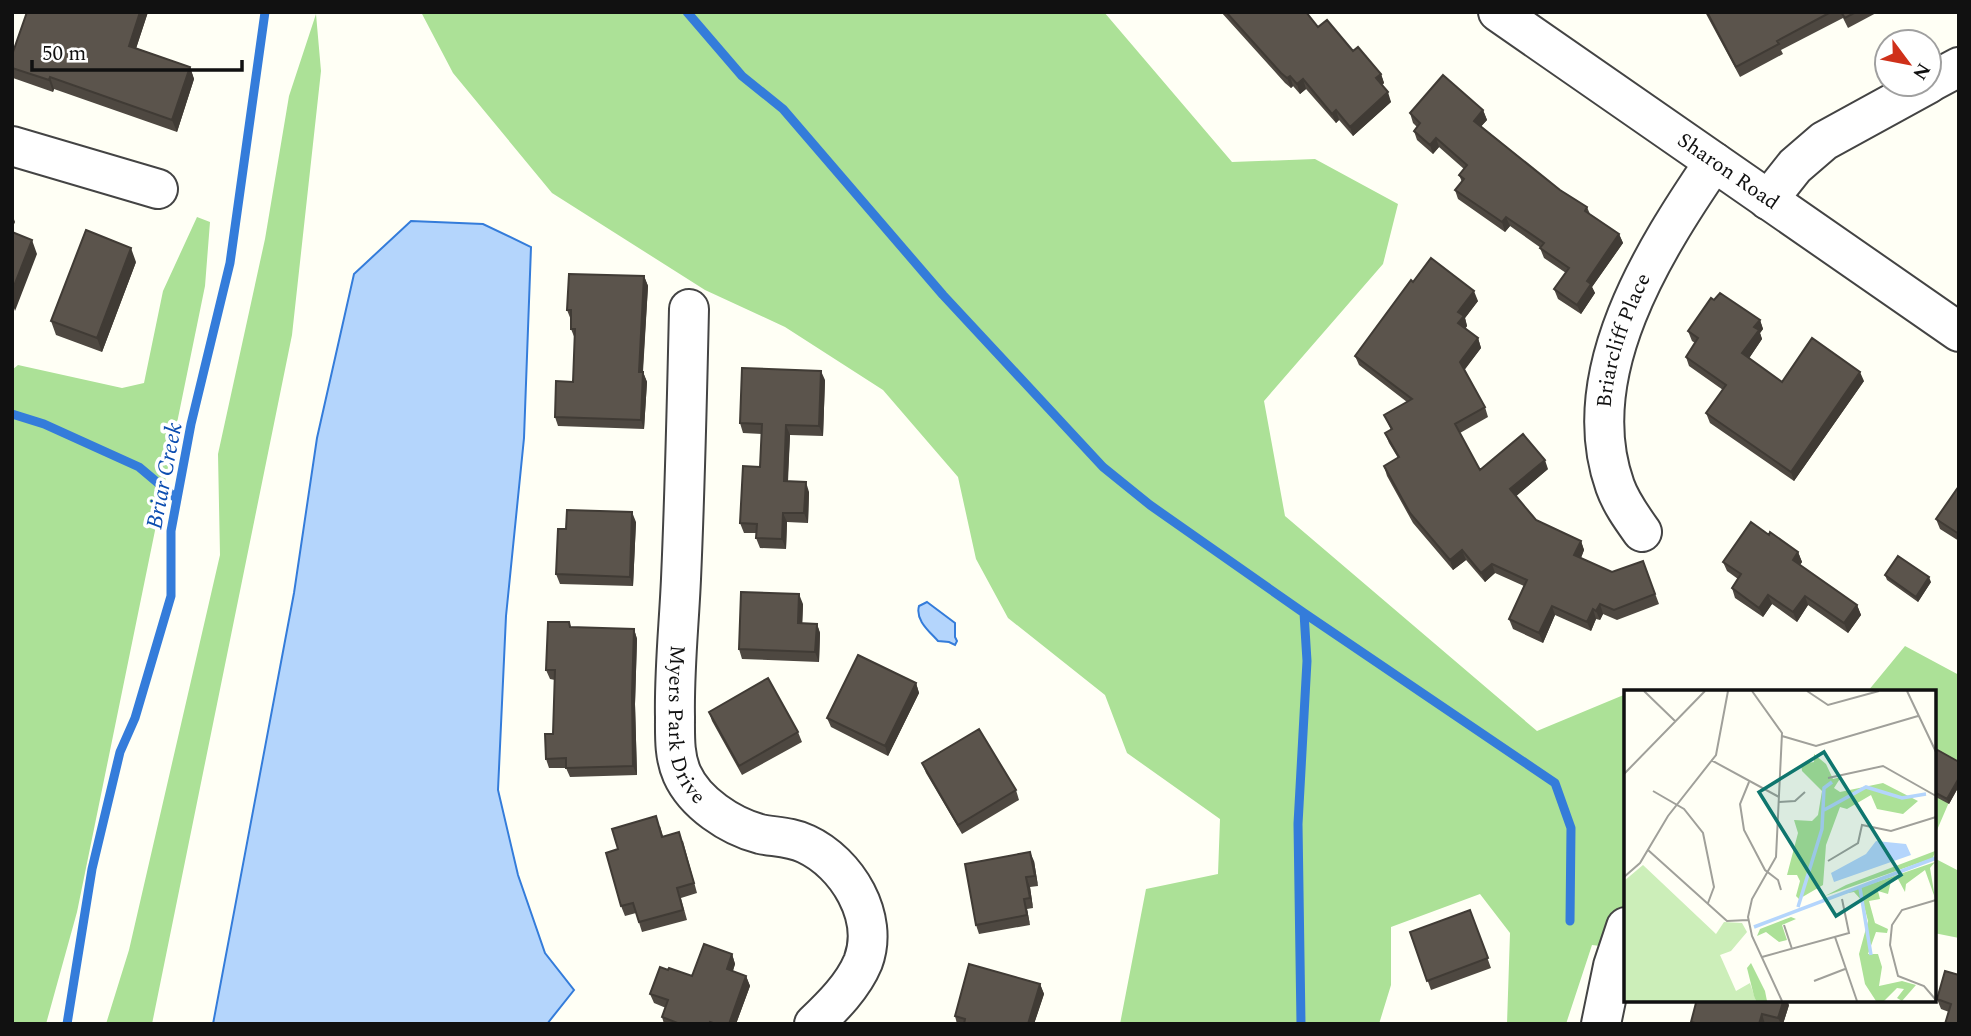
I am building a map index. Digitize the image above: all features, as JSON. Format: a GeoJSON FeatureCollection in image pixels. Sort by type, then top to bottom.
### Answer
{"type":"FeatureCollection","features":[{"type":"Feature","properties":{"kind":"street","name":"Sharon Road"},"geometry":{"type":"LineString","coordinates":[[1498,12],[1959,332]]}},
{"type":"Feature","properties":{"kind":"street"},"geometry":{"type":"LineString","coordinates":[[1943,76],[1959,67]]}},
{"type":"Feature","properties":{"kind":"street"},"geometry":{"type":"LineString","coordinates":[[1768,200],[1795,166],[1824,141],[1902,98]]}},
{"type":"Feature","properties":{"kind":"street"},"geometry":{"type":"LineString","coordinates":[[12,146],[158,190]]}},
{"type":"Feature","properties":{"kind":"street","name":"Briarcliff Place"},"geometry":{"type":"LineString","coordinates":[[1642,532],[1617,493],[1608,461],[1605,427],[1611,370],[1641,279],[1663,238],[1714,162]]}},
{"type":"Feature","properties":{"kind":"street","name":"Myers Park Drive"},"geometry":{"type":"LineString","coordinates":[[689,309],[681,579],[675,677],[675,744],[683,776],[689,786],[715,811],[750,831],[799,841],[816,849],[834,863],[855,892],[867,929],[865,954],[844,993],[814,1024]]}},
{"type":"Feature","properties":{"kind":"street"},"geometry":{"type":"LineString","coordinates":[[1601,1024],[1613,966],[1624,933]]}},
{"type":"Feature","properties":{"kind":"green space"},"geometry":{"type":"Polygon","coordinates":[[[421,12],[1104,12],[1232,162],[1315,159],[1398,204],[1383,264],[1264,401],[1285,516],[1537,731],[1624,695],[1624,949],[1592,945],[1566,1024],[1507,1024],[1510,933],[1480,894],[1391,927],[1391,985],[1379,1024],[1120,1024],[1146,889],[1218,874],[1220,819],[1127,753],[1105,695],[1008,618],[976,559],[958,477],[883,390],[785,327],[705,290],[552,193],[453,73],[421,12]]]}},
{"type":"Feature","properties":{"kind":"green space"},"geometry":{"type":"Polygon","coordinates":[[[316,14],[321,71],[292,335],[152,1024],[106,1024],[129,950],[220,555],[218,454],[265,239],[289,96],[316,14]]]}},
{"type":"Feature","properties":{"kind":"green space"},"geometry":{"type":"Polygon","coordinates":[[[197,217],[210,222],[205,286],[77,912],[46,1024],[12,1024],[12,370],[18,365],[122,388],[144,383],[163,291],[197,217]]]}},
{"type":"Feature","properties":{"kind":"green space"},"geometry":{"type":"Polygon","coordinates":[[[1905,646],[1959,675],[1959,779],[1936,832],[1936,690],[1869,690],[1905,646]]]}},
{"type":"Feature","properties":{"kind":"green space"},"geometry":{"type":"Polygon","coordinates":[[[1936,859],[1959,871],[1959,938],[1936,933],[1936,859]]]}},
{"type":"Feature","properties":{"kind":"water"},"geometry":{"type":"Polygon","coordinates":[[[411,221],[483,224],[531,247],[524,438],[506,616],[498,790],[518,875],[545,953],[574,990],[547,1024],[213,1024],[294,593],[317,438],[354,274],[411,221]]]}},
{"type":"Feature","properties":{"kind":"water"},"geometry":{"type":"Polygon","coordinates":[[[927,602],[955,623],[955,645],[938,641],[924,625],[918,611],[919,606],[927,602]]]}},
{"type":"Feature","properties":{"kind":"building"},"geometry":{"type":"Polygon","coordinates":[[[27,12],[140,12],[129,46],[190,67],[172,120],[50,77],[49,80],[12,68],[12,55],[27,12]]]}},
{"type":"Feature","properties":{"kind":"building"},"geometry":{"type":"Polygon","coordinates":[[[1226,12],[1306,12],[1318,27],[1327,20],[1353,51],[1358,47],[1381,74],[1376,78],[1388,92],[1350,127],[1336,110],[1332,114],[1303,79],[1297,84],[1290,76],[1287,78],[1281,73],[1226,12]]]}},
{"type":"Feature","properties":{"kind":"building"},"geometry":{"type":"Polygon","coordinates":[[[1707,12],[1831,12],[1736,67],[1707,12]]]}},
{"type":"Feature","properties":{"kind":"building"},"geometry":{"type":"Polygon","coordinates":[[[1841,12],[1856,12],[1845,18],[1841,12]]]}},
{"type":"Feature","properties":{"kind":"building"},"geometry":{"type":"Polygon","coordinates":[[[1443,75],[1483,110],[1474,121],[1560,190],[1587,207],[1585,211],[1619,234],[1587,281],[1591,284],[1577,305],[1554,289],[1569,268],[1540,248],[1544,243],[1506,217],[1502,222],[1455,190],[1464,179],[1459,175],[1467,165],[1436,138],[1430,145],[1414,131],[1420,123],[1410,113],[1443,75]]]}},
{"type":"Feature","properties":{"kind":"building"},"geometry":{"type":"Polygon","coordinates":[[[86,230],[131,248],[97,338],[51,321],[86,230]]]}},
{"type":"Feature","properties":{"kind":"building"},"geometry":{"type":"Polygon","coordinates":[[[12,232],[32,240],[12,291],[12,232]]]}},
{"type":"Feature","properties":{"kind":"building"},"geometry":{"type":"Polygon","coordinates":[[[1431,258],[1474,291],[1458,312],[1464,316],[1458,323],[1478,338],[1460,362],[1485,407],[1455,424],[1480,470],[1523,434],[1545,460],[1510,489],[1536,520],[1581,541],[1574,555],[1612,572],[1643,561],[1655,594],[1614,610],[1600,604],[1596,611],[1593,609],[1587,622],[1552,606],[1539,633],[1509,619],[1527,580],[1492,564],[1481,573],[1462,550],[1450,560],[1410,513],[1384,466],[1399,457],[1385,433],[1392,429],[1384,415],[1412,399],[1355,356],[1411,280],[1413,282],[1431,258]]]}},
{"type":"Feature","properties":{"kind":"building"},"geometry":{"type":"Polygon","coordinates":[[[569,274],[644,276],[639,372],[643,372],[641,420],[555,417],[556,381],[573,382],[575,329],[571,329],[571,310],[567,310],[569,274]]]}},
{"type":"Feature","properties":{"kind":"building"},"geometry":{"type":"Polygon","coordinates":[[[1720,293],[1760,320],[1754,327],[1759,330],[1742,353],[1782,382],[1812,338],[1860,372],[1791,472],[1706,413],[1726,385],[1686,357],[1698,338],[1688,331],[1711,298],[1714,300],[1720,293]]]}},
{"type":"Feature","properties":{"kind":"building"},"geometry":{"type":"Polygon","coordinates":[[[742,368],[821,371],[819,426],[786,425],[784,481],[806,482],[804,513],[783,513],[782,539],[756,538],[757,524],[740,523],[743,466],[760,467],[762,424],[740,423],[742,368]]]}},
{"type":"Feature","properties":{"kind":"building"},"geometry":{"type":"Polygon","coordinates":[[[1959,486],[1959,534],[1936,519],[1959,486]]]}},
{"type":"Feature","properties":{"kind":"building"},"geometry":{"type":"Polygon","coordinates":[[[567,510],[632,512],[630,577],[556,574],[558,529],[566,529],[567,510]]]}},
{"type":"Feature","properties":{"kind":"building"},"geometry":{"type":"Polygon","coordinates":[[[1751,522],[1798,552],[1793,560],[1857,605],[1844,623],[1805,596],[1793,612],[1768,595],[1759,608],[1732,588],[1741,574],[1723,562],[1751,522]]]}},
{"type":"Feature","properties":{"kind":"building"},"geometry":{"type":"Polygon","coordinates":[[[1898,556],[1929,577],[1916,597],[1885,575],[1898,556]]]}},
{"type":"Feature","properties":{"kind":"building"},"geometry":{"type":"Polygon","coordinates":[[[741,592],[799,594],[798,623],[817,624],[815,652],[739,649],[741,592]]]}},
{"type":"Feature","properties":{"kind":"building"},"geometry":{"type":"Polygon","coordinates":[[[548,622],[569,622],[570,627],[634,629],[633,766],[566,768],[566,758],[546,759],[545,734],[553,734],[555,670],[546,670],[548,622]]]}},
{"type":"Feature","properties":{"kind":"building"},"geometry":{"type":"Polygon","coordinates":[[[858,655],[916,683],[885,746],[827,718],[858,655]]]}},
{"type":"Feature","properties":{"kind":"building"},"geometry":{"type":"Polygon","coordinates":[[[768,678],[798,732],[739,766],[709,712],[768,678]]]}},
{"type":"Feature","properties":{"kind":"building"},"geometry":{"type":"Polygon","coordinates":[[[979,729],[1016,790],[958,825],[922,763],[979,729]]]}},
{"type":"Feature","properties":{"kind":"building"},"geometry":{"type":"Polygon","coordinates":[[[1936,749],[1959,762],[1959,778],[1947,799],[1936,793],[1936,749]]]}},
{"type":"Feature","properties":{"kind":"building"},"geometry":{"type":"Polygon","coordinates":[[[656,816],[662,837],[679,832],[694,883],[677,888],[683,910],[639,922],[633,903],[621,906],[606,853],[618,849],[612,829],[656,816]]]}},
{"type":"Feature","properties":{"kind":"building"},"geometry":{"type":"Polygon","coordinates":[[[1030,852],[1035,876],[1026,877],[1030,898],[1024,899],[1027,915],[976,925],[965,864],[1030,852]]]}},
{"type":"Feature","properties":{"kind":"building"},"geometry":{"type":"Polygon","coordinates":[[[1470,910],[1488,958],[1427,981],[1410,932],[1470,910]]]}},
{"type":"Feature","properties":{"kind":"building"},"geometry":{"type":"Polygon","coordinates":[[[704,944],[732,954],[727,969],[746,976],[729,1024],[680,1024],[662,1017],[668,1000],[650,994],[660,967],[692,976],[704,944]]]}},
{"type":"Feature","properties":{"kind":"building"},"geometry":{"type":"Polygon","coordinates":[[[969,964],[1040,984],[1028,1024],[964,1024],[965,1019],[955,1016],[969,964]]]}},
{"type":"Feature","properties":{"kind":"building"},"geometry":{"type":"Polygon","coordinates":[[[1945,971],[1959,975],[1959,1024],[1945,1024],[1951,1004],[1937,999],[1945,971]]]}},
{"type":"Feature","properties":{"kind":"building"},"geometry":{"type":"Polygon","coordinates":[[[1696,1001],[1783,1001],[1778,1018],[1762,1014],[1759,1024],[1691,1022],[1696,1001]]]}},
{"type":"Feature","properties":{"kind":"waterway","name":"Briar Creek"},"geometry":{"type":"LineString","coordinates":[[67,1024],[92,869],[120,752],[135,718],[171,596],[171,531],[191,424],[230,263],[265,12]]}},
{"type":"Feature","properties":{"kind":"waterway"},"geometry":{"type":"LineString","coordinates":[[687,12],[742,76],[783,109],[943,295],[1103,467],[1150,505],[1304,613],[1555,783],[1571,828],[1570,921]]}},
{"type":"Feature","properties":{"kind":"waterway"},"geometry":{"type":"LineString","coordinates":[[12,414],[44,424],[139,467],[177,499]]}},
{"type":"Feature","properties":{"kind":"waterway"},"geometry":{"type":"LineString","coordinates":[[1301,1024],[1298,824],[1307,661],[1304,613]]}}]}
